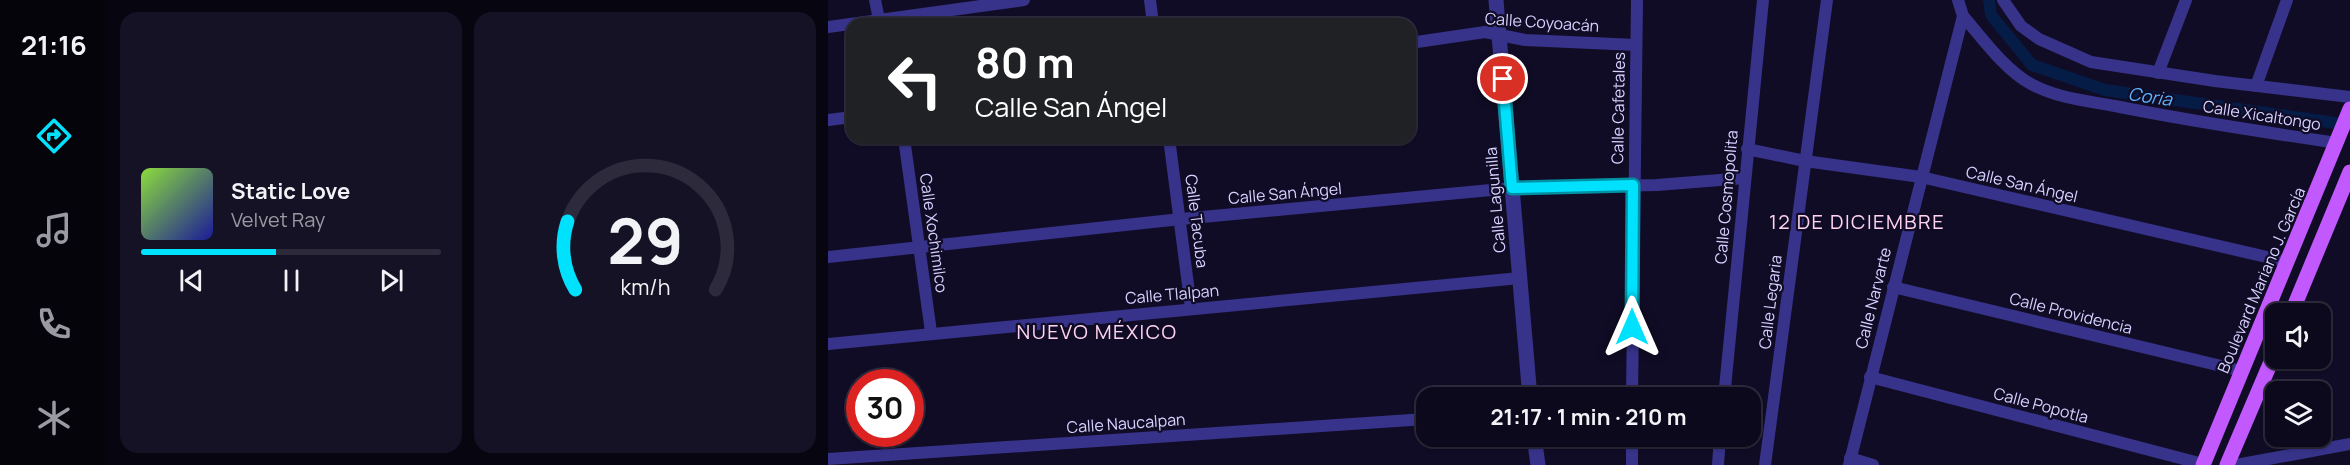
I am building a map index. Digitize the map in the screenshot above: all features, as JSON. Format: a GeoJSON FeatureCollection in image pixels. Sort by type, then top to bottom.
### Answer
{"type":"FeatureCollection","features":[{"type":"Feature","properties":{"kind":"main road","name":"Boulevard Mariano J. García"},"geometry":{"type":"LineString","coordinates":[[2203,465],[2350,112]]}},
{"type":"Feature","properties":{"kind":"main road"},"geometry":{"type":"LineString","coordinates":[[2296,303],[2350,172]]}},
{"type":"Feature","properties":{"kind":"main road"},"geometry":{"type":"LineString","coordinates":[[2227,465],[2268,369]]}},
{"type":"Feature","properties":{"kind":"street"},"geometry":{"type":"LineString","coordinates":[[875,0],[879,18]]}},
{"type":"Feature","properties":{"kind":"street"},"geometry":{"type":"LineString","coordinates":[[906,18],[1024,0]]}},
{"type":"Feature","properties":{"kind":"street"},"geometry":{"type":"LineString","coordinates":[[1150,0],[1152,18]]}},
{"type":"Feature","properties":{"kind":"street","name":"Calle Lagunilla"},"geometry":{"type":"LineString","coordinates":[[1496,0],[1529,387]]}},
{"type":"Feature","properties":{"kind":"street","name":"Calle Cafetales"},"geometry":{"type":"LineString","coordinates":[[1632,387],[1637,0]]}},
{"type":"Feature","properties":{"kind":"street","name":"Calle Cosmopolita"},"geometry":{"type":"LineString","coordinates":[[1725,387],[1763,0]]}},
{"type":"Feature","properties":{"kind":"street","name":"Calle Legaria"},"geometry":{"type":"LineString","coordinates":[[1765,465],[1827,0]]}},
{"type":"Feature","properties":{"kind":"street"},"geometry":{"type":"LineString","coordinates":[[1958,0],[1963,16]]}},
{"type":"Feature","properties":{"kind":"street","name":"Calle Xicaltongo"},"geometry":{"type":"LineString","coordinates":[[2003,0],[2021,26],[2061,50],[2091,62],[2158,74],[2350,97]]}},
{"type":"Feature","properties":{"kind":"street"},"geometry":{"type":"LineString","coordinates":[[2158,74],[2186,0]]}},
{"type":"Feature","properties":{"kind":"street"},"geometry":{"type":"LineString","coordinates":[[2256,86],[2287,0]]}},
{"type":"Feature","properties":{"kind":"street","name":"Calle Xicaltongo"},"geometry":{"type":"LineString","coordinates":[[1963,16],[2010,67],[2029,84],[2041,88],[2067,96],[2181,120],[2340,137]]}},
{"type":"Feature","properties":{"kind":"street","name":"Calle Narvarte"},"geometry":{"type":"LineString","coordinates":[[1849,462],[1963,16]]}},
{"type":"Feature","properties":{"kind":"street"},"geometry":{"type":"LineString","coordinates":[[828,27],[846,25]]}},
{"type":"Feature","properties":{"kind":"street","name":"Calle Coyoacán"},"geometry":{"type":"LineString","coordinates":[[1416,41],[1485,32],[1525,40],[1636,45]]}},
{"type":"Feature","properties":{"kind":"street"},"geometry":{"type":"LineString","coordinates":[[828,120],[846,118]]}},
{"type":"Feature","properties":{"kind":"street","name":"Calle Xochimilco"},"geometry":{"type":"LineString","coordinates":[[905,144],[931,332]]}},
{"type":"Feature","properties":{"kind":"street","name":"Calle Tacuba"},"geometry":{"type":"LineString","coordinates":[[1170,144],[1191,308]]}},
{"type":"Feature","properties":{"kind":"street","name":"Calle San Ángel"},"geometry":{"type":"LineString","coordinates":[[1747,149],[1805,161],[1921,177],[2288,262]]}},
{"type":"Feature","properties":{"kind":"street","name":"Calle San Ángel"},"geometry":{"type":"LineString","coordinates":[[828,257],[1181,219],[1512,188],[1633,185],[1745,178]]}},
{"type":"Feature","properties":{"kind":"street","name":"Calle Tlalpan"},"geometry":{"type":"LineString","coordinates":[[828,344],[931,332],[1520,278]]}},
{"type":"Feature","properties":{"kind":"street","name":"Calle Providencia"},"geometry":{"type":"LineString","coordinates":[[1893,286],[2242,371]]}},
{"type":"Feature","properties":{"kind":"street","name":"Calle Popotla"},"geometry":{"type":"LineString","coordinates":[[1870,377],[2203,465]]}},
{"type":"Feature","properties":{"kind":"street","name":"Calle Naucalpan"},"geometry":{"type":"LineString","coordinates":[[828,459],[1416,420]]}},
{"type":"Feature","properties":{"kind":"street"},"geometry":{"type":"LineString","coordinates":[[2236,465],[2350,444]]}},
{"type":"Feature","properties":{"kind":"street"},"geometry":{"type":"LineString","coordinates":[[1536,447],[1538,465]]}},
{"type":"Feature","properties":{"kind":"street"},"geometry":{"type":"LineString","coordinates":[[1632,447],[1632,465]]}},
{"type":"Feature","properties":{"kind":"street"},"geometry":{"type":"LineString","coordinates":[[1718,465],[1719,447]]}},
{"type":"Feature","properties":{"kind":"street"},"geometry":{"type":"LineString","coordinates":[[1849,462],[1873,465]]}},
{"type":"Feature","properties":{"kind":"waterway","name":"Coria"},"geometry":{"type":"LineString","coordinates":[[1989,0],[1991,15],[2032,65],[2105,90],[2350,125]]}},
{"type":"Feature","properties":{"kind":"district","name":"12 DE DICIEMBRE"},"geometry":{"type":"Point","coordinates":[1857,221]}},
{"type":"Feature","properties":{"kind":"district","name":"NUEVO MÉXICO"},"geometry":{"type":"Point","coordinates":[1097,331]}},
{"type":"Feature","properties":{"kind":"route"},"geometry":{"type":"LineString","coordinates":[[1503,79],[1512,188],[1633,185],[1632,327]]}}]}
